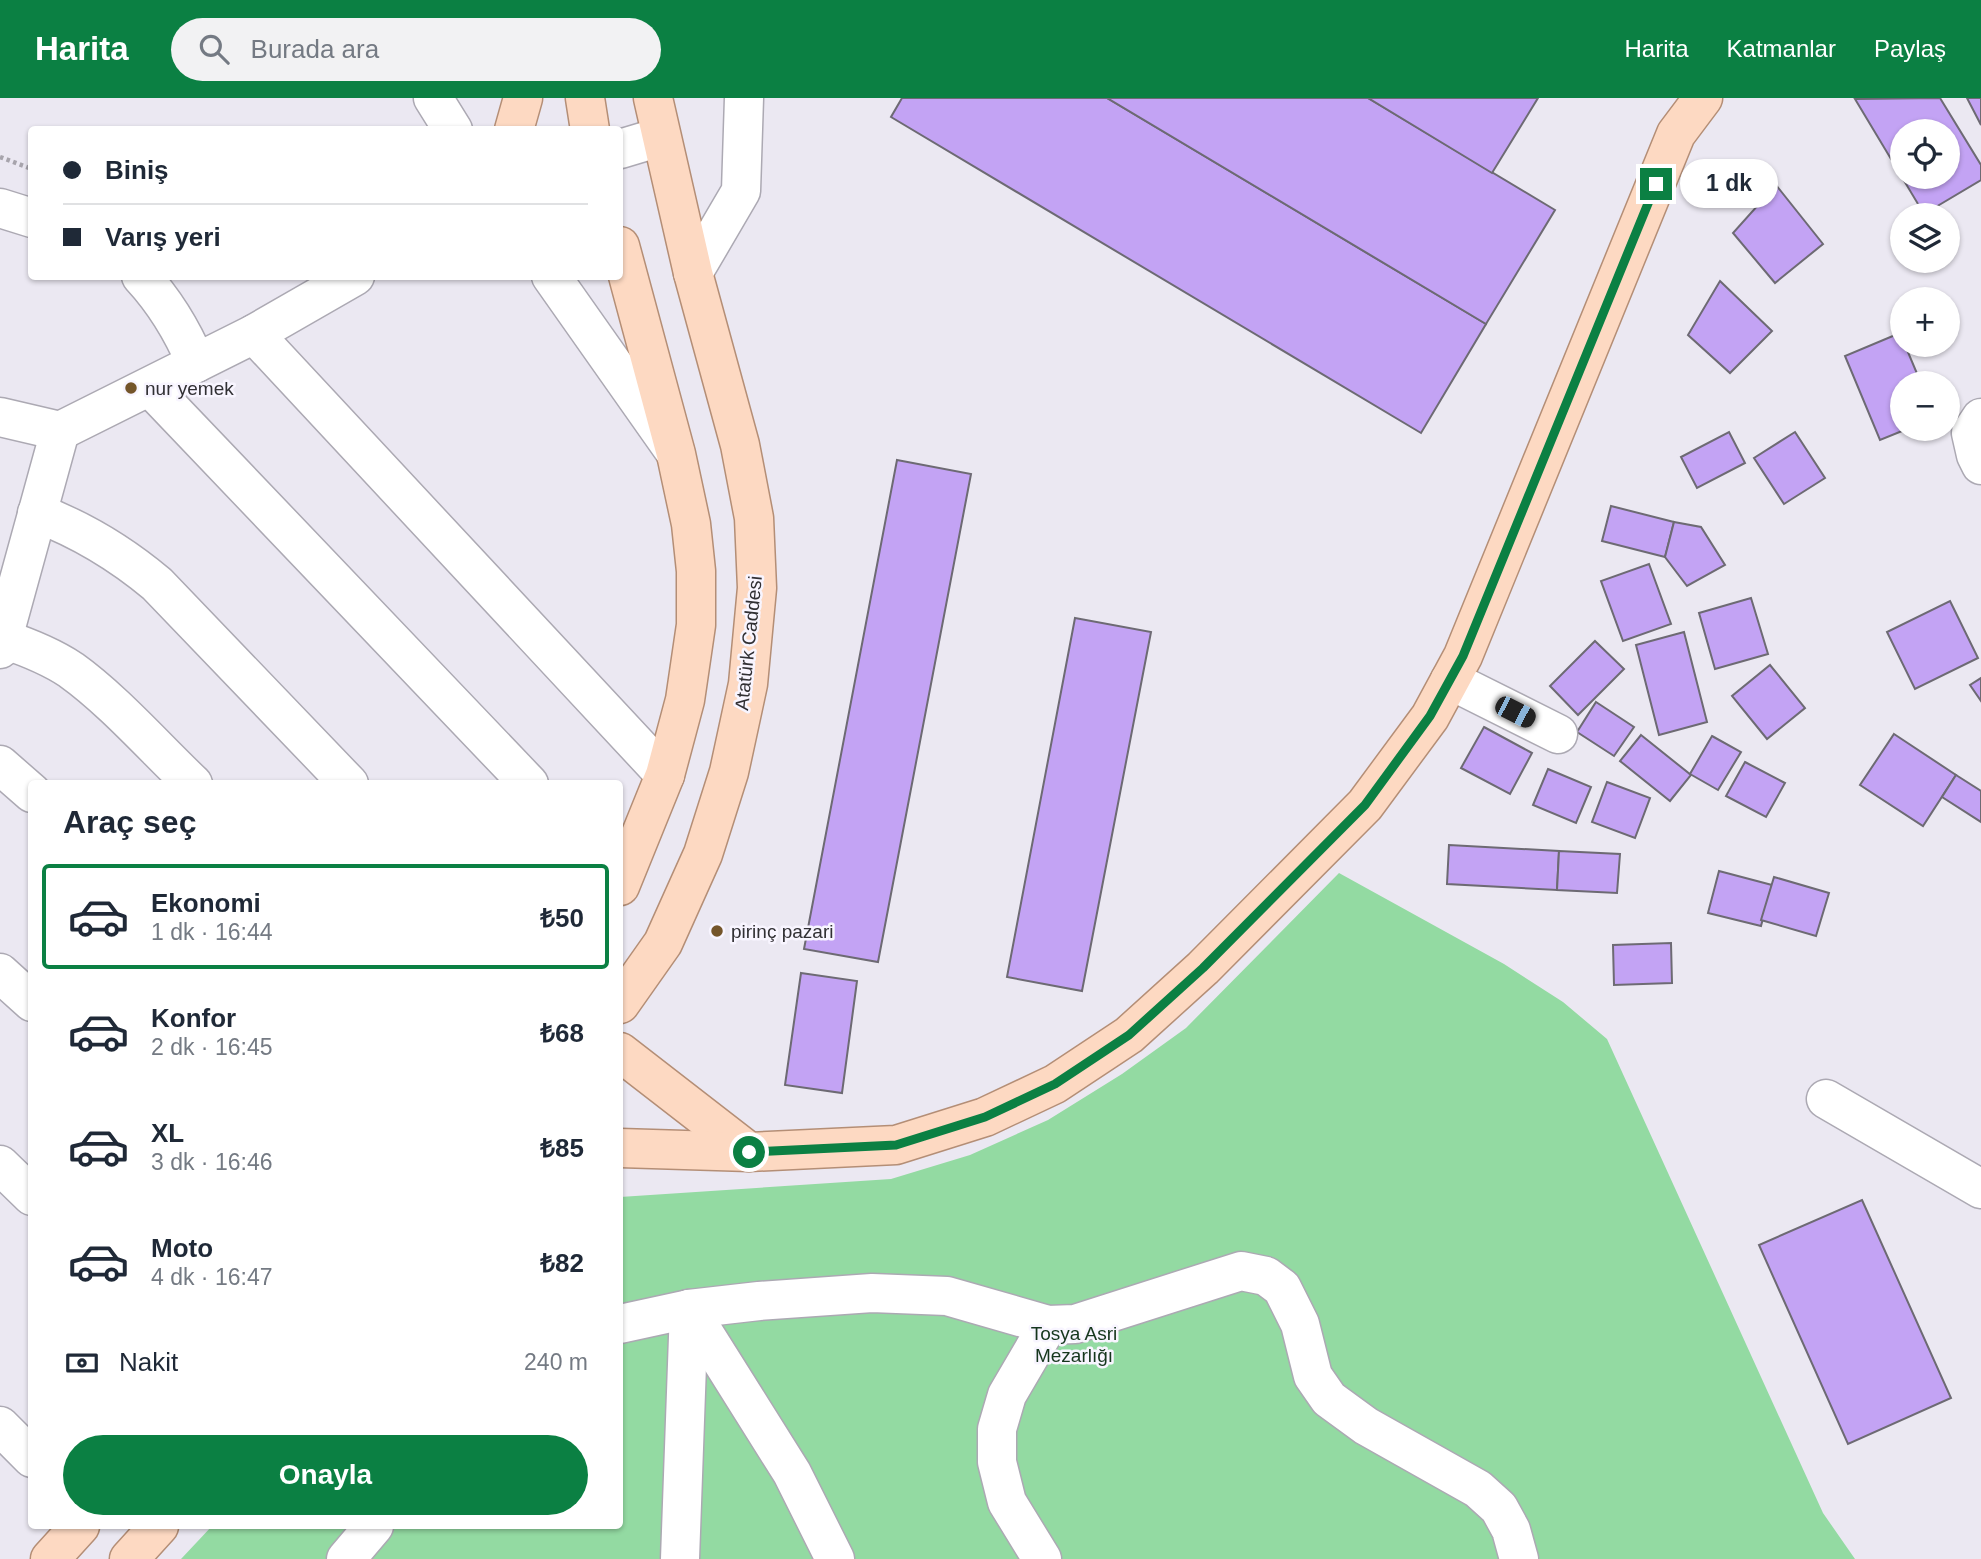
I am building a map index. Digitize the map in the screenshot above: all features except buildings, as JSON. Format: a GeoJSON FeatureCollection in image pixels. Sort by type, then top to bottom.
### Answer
{"type":"FeatureCollection","features":[{"type":"Feature","properties":{"kind":"main road"},"geometry":{"type":"LineString","coordinates":[[515,126],[523,98]]}},
{"type":"Feature","properties":{"kind":"main road"},"geometry":{"type":"LineString","coordinates":[[585,98],[589,126]]}},
{"type":"Feature","properties":{"kind":"main road","name":"Atatürk Caddesi"},"geometry":{"type":"LineString","coordinates":[[623,1000],[663,943],[704,855],[729,772],[748,684],[757,588],[754,518],[740,445],[693,273],[653,98]]}},
{"type":"Feature","properties":{"kind":"main road"},"geometry":{"type":"LineString","coordinates":[[623,1148],[749,1152],[896,1145],[909,1141],[985,1117],[1055,1084],[1129,1035],[1203,968],[1365,805],[1430,716],[1463,656],[1676,134],[1699,99]]}},
{"type":"Feature","properties":{"kind":"main road"},"geometry":{"type":"LineString","coordinates":[[623,257],[676,454],[691,524],[696,571],[696,625],[685,699],[665,775],[623,875]]}},
{"type":"Feature","properties":{"kind":"main road"},"geometry":{"type":"LineString","coordinates":[[623,1054],[749,1152]]}},
{"type":"Feature","properties":{"kind":"main road"},"geometry":{"type":"LineString","coordinates":[[50,1559],[77,1529]]}},
{"type":"Feature","properties":{"kind":"main road"},"geometry":{"type":"LineString","coordinates":[[129,1559],[156,1529]]}},
{"type":"Feature","properties":{"kind":"street"},"geometry":{"type":"LineString","coordinates":[[433,98],[450,126]]}},
{"type":"Feature","properties":{"kind":"street"},"geometry":{"type":"LineString","coordinates":[[693,273],[741,191],[744,98]]}},
{"type":"Feature","properties":{"kind":"street"},"geometry":{"type":"LineString","coordinates":[[623,148],[660,137]]}},
{"type":"Feature","properties":{"kind":"street"},"geometry":{"type":"LineString","coordinates":[[0,208],[28,217]]}},
{"type":"Feature","properties":{"kind":"street"},"geometry":{"type":"LineString","coordinates":[[145,280],[162,299],[182,330],[196,363]]}},
{"type":"Feature","properties":{"kind":"street"},"geometry":{"type":"LineString","coordinates":[[0,417],[60,431],[254,334],[348,280]]}},
{"type":"Feature","properties":{"kind":"street"},"geometry":{"type":"LineString","coordinates":[[554,280],[676,454]]}},
{"type":"Feature","properties":{"kind":"street"},"geometry":{"type":"LineString","coordinates":[[254,334],[665,775]]}},
{"type":"Feature","properties":{"kind":"street"},"geometry":{"type":"LineString","coordinates":[[150,387],[525,780]]}},
{"type":"Feature","properties":{"kind":"street"},"geometry":{"type":"LineString","coordinates":[[1981,418],[1971,433],[1981,465]]}},
{"type":"Feature","properties":{"kind":"street"},"geometry":{"type":"LineString","coordinates":[[60,431],[1,644],[45,655],[70,669],[189,780]]}},
{"type":"Feature","properties":{"kind":"street"},"geometry":{"type":"LineString","coordinates":[[37,513],[98,541],[128,560],[157,584],[345,780]]}},
{"type":"Feature","properties":{"kind":"street"},"geometry":{"type":"LineString","coordinates":[[1450,680],[1558,734]]}},
{"type":"Feature","properties":{"kind":"street"},"geometry":{"type":"LineString","coordinates":[[0,765],[28,790]]}},
{"type":"Feature","properties":{"kind":"street"},"geometry":{"type":"LineString","coordinates":[[0,974],[28,998]]}},
{"type":"Feature","properties":{"kind":"street"},"geometry":{"type":"LineString","coordinates":[[1826,1099],[1981,1188]]}},
{"type":"Feature","properties":{"kind":"street"},"geometry":{"type":"LineString","coordinates":[[0,1165],[28,1192]]}},
{"type":"Feature","properties":{"kind":"street"},"geometry":{"type":"LineString","coordinates":[[623,1323],[689,1309],[872,1293],[947,1296],[1048,1325],[1075,1324],[1241,1271],[1266,1276],[1282,1288],[1300,1324],[1313,1376],[1329,1399],[1366,1426],[1478,1489],[1499,1508],[1511,1530],[1519,1559]]}},
{"type":"Feature","properties":{"kind":"street"},"geometry":{"type":"LineString","coordinates":[[680,1559],[689,1309]]}},
{"type":"Feature","properties":{"kind":"street"},"geometry":{"type":"LineString","coordinates":[[689,1309],[792,1473],[835,1559]]}},
{"type":"Feature","properties":{"kind":"street"},"geometry":{"type":"LineString","coordinates":[[1042,1559],[1007,1502],[997,1462],[997,1429],[1007,1395],[1048,1325]]}},
{"type":"Feature","properties":{"kind":"street"},"geometry":{"type":"LineString","coordinates":[[0,1426],[28,1454]]}},
{"type":"Feature","properties":{"kind":"street"},"geometry":{"type":"LineString","coordinates":[[346,1559],[371,1529]]}},
{"type":"Feature","properties":{"kind":"path"},"geometry":{"type":"LineString","coordinates":[[0,156],[28,167]]}},
{"type":"Feature","properties":{"kind":"green space","name":"Tosya Asri Mezarlığı"},"geometry":{"type":"Polygon","coordinates":[[[1339,873],[1504,964],[1563,1002],[1607,1039],[1823,1513],[1855,1559],[181,1559],[209,1529],[623,1529],[623,1197],[891,1179],[970,1155],[1048,1120],[1122,1074],[1186,1028],[1339,873]]]}},
{"type":"Feature","properties":{"kind":"place","name":"nur yemek"},"geometry":{"type":"Point","coordinates":[131,388]}},
{"type":"Feature","properties":{"kind":"place","name":"pirinç pazari"},"geometry":{"type":"Point","coordinates":[717,931]}},
{"type":"Feature","properties":{"kind":"route"},"geometry":{"type":"LineString","coordinates":[[749,1152],[896,1145],[985,1117],[1055,1084],[1129,1035],[1203,968],[1365,805],[1430,716],[1463,656],[1656,184]]}}]}
